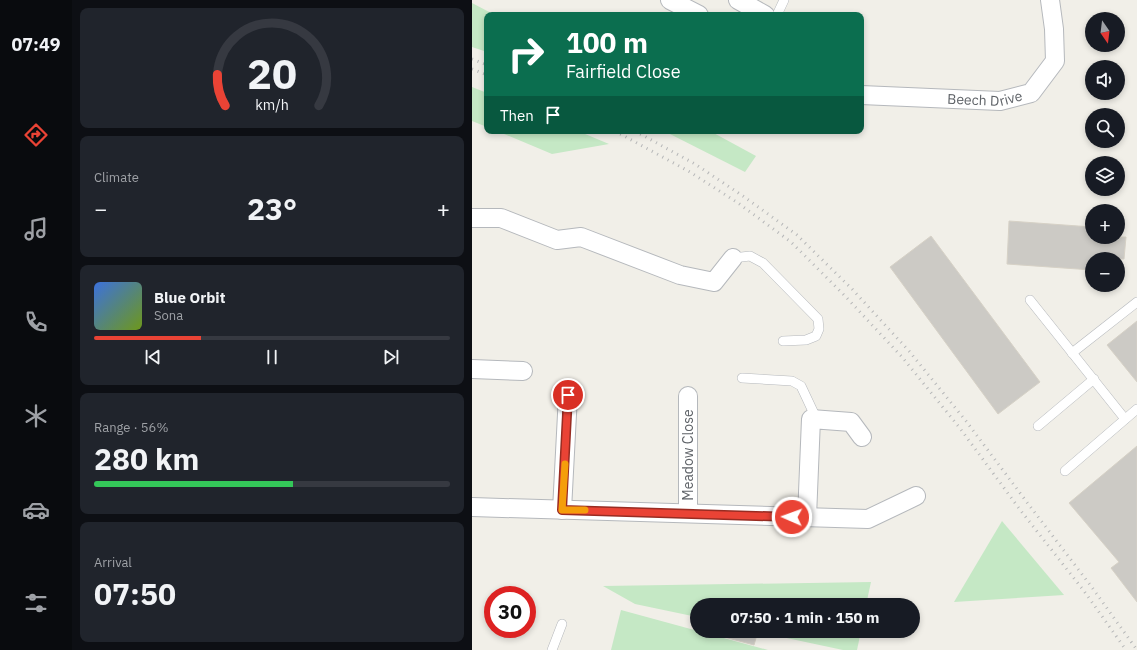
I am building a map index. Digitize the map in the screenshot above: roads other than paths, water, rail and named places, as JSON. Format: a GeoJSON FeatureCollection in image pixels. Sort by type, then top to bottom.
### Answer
{"type":"FeatureCollection","features":[{"type":"Feature","properties":{"kind":"street"},"geometry":{"type":"LineString","coordinates":[[670,0],[693,12]]}},
{"type":"Feature","properties":{"kind":"street"},"geometry":{"type":"LineString","coordinates":[[738,0],[760,12]]}},
{"type":"Feature","properties":{"kind":"street","name":"Beech Drive"},"geometry":{"type":"LineString","coordinates":[[864,96],[1000,100],[1031,93],[1055,61],[1054,28],[1050,0]]}},
{"type":"Feature","properties":{"kind":"street"},"geometry":{"type":"LineString","coordinates":[[472,218],[501,218],[557,240],[581,238],[680,275],[714,282],[733,258]]}},
{"type":"Feature","properties":{"kind":"street"},"geometry":{"type":"LineString","coordinates":[[472,369],[523,371]]}},
{"type":"Feature","properties":{"kind":"street"},"geometry":{"type":"LineString","coordinates":[[562,510],[568,395]]}},
{"type":"Feature","properties":{"kind":"street","name":"Meadow Close"},"geometry":{"type":"LineString","coordinates":[[688,396],[688,514]]}},
{"type":"Feature","properties":{"kind":"street"},"geometry":{"type":"LineString","coordinates":[[807,517],[811,420],[851,422],[862,438]]}},
{"type":"Feature","properties":{"kind":"street"},"geometry":{"type":"LineString","coordinates":[[472,507],[868,519],[916,496]]}},
{"type":"Feature","properties":{"kind":"lane"},"geometry":{"type":"LineString","coordinates":[[778,12],[784,0]]}},
{"type":"Feature","properties":{"kind":"lane"},"geometry":{"type":"LineString","coordinates":[[733,258],[750,256],[763,262],[818,320],[819,329],[816,336],[806,340],[783,341]]}},
{"type":"Feature","properties":{"kind":"lane"},"geometry":{"type":"LineString","coordinates":[[1030,300],[1125,419]]}},
{"type":"Feature","properties":{"kind":"lane"},"geometry":{"type":"LineString","coordinates":[[1072,353],[1137,302]]}},
{"type":"Feature","properties":{"kind":"lane"},"geometry":{"type":"LineString","coordinates":[[742,378],[792,381],[801,386],[817,420]]}},
{"type":"Feature","properties":{"kind":"lane"},"geometry":{"type":"LineString","coordinates":[[1038,426],[1094,380]]}},
{"type":"Feature","properties":{"kind":"lane"},"geometry":{"type":"LineString","coordinates":[[1065,471],[1137,409]]}},
{"type":"Feature","properties":{"kind":"lane"},"geometry":{"type":"LineString","coordinates":[[552,650],[562,624]]}},
{"type":"Feature","properties":{"kind":"railway"},"geometry":{"type":"LineString","coordinates":[[472,59],[484,64]]}},
{"type":"Feature","properties":{"kind":"railway"},"geometry":{"type":"LineString","coordinates":[[472,69],[484,74]]}},
{"type":"Feature","properties":{"kind":"railway"},"geometry":{"type":"LineString","coordinates":[[620,134],[690,172],[738,203],[791,242],[845,296],[902,357],[959,427],[1021,511],[1084,591],[1126,650]]}},
{"type":"Feature","properties":{"kind":"railway"},"geometry":{"type":"LineString","coordinates":[[640,134],[695,164],[797,235],[852,289],[909,351],[966,421],[1091,586],[1137,650]]}}]}
